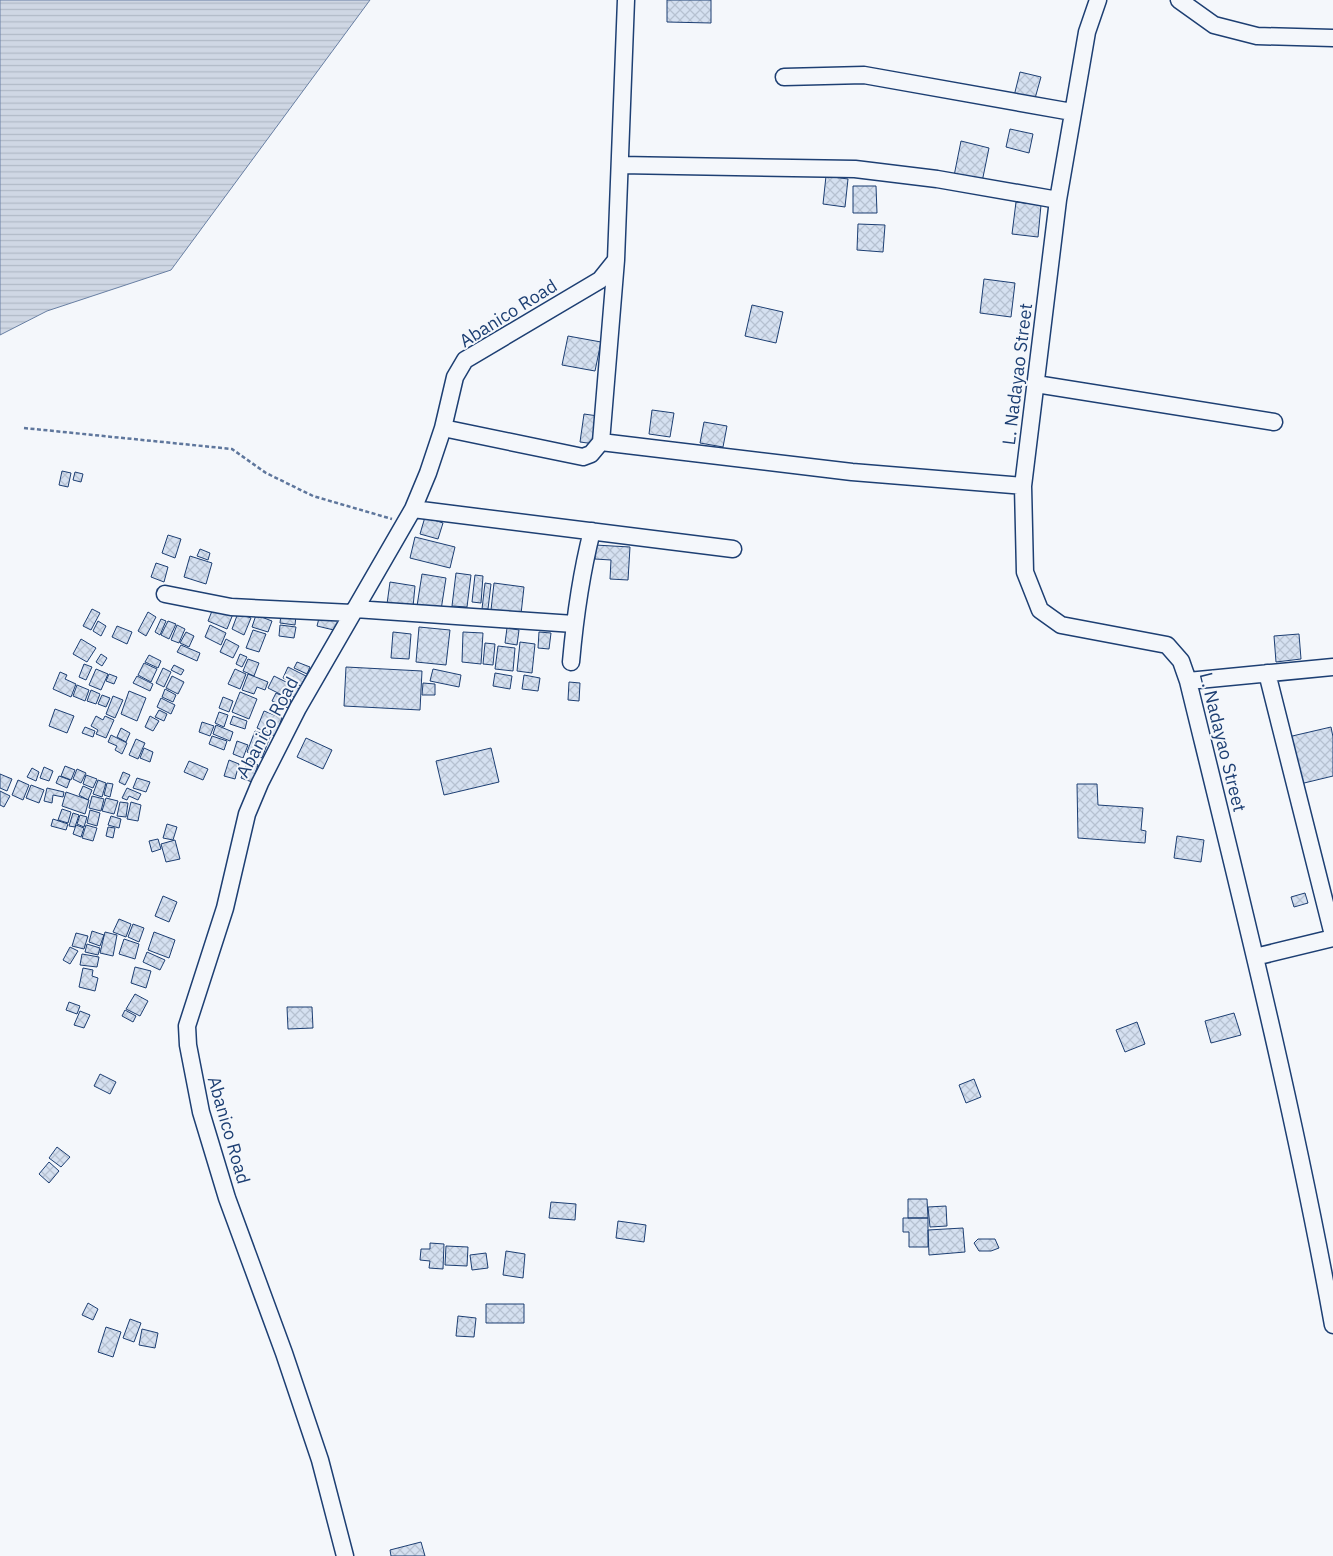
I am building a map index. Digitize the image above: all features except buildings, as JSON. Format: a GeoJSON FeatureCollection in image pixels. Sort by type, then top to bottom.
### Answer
{"type":"FeatureCollection","features":[{"type":"Feature","properties":{"kind":"street"},"geometry":{"type":"LineString","coordinates":[[443,428],[583,457],[591,454],[601,442],[616,260],[626,0]]}},
{"type":"Feature","properties":{"kind":"street","name":"L. Nadayao Street"},"geometry":{"type":"LineString","coordinates":[[1098,0],[1087,32],[1058,200],[1023,486],[1025,572],[1040,610],[1061,625],[1167,645],[1180,660],[1188,681],[1255,957],[1318,1245],[1333,1325]]}},
{"type":"Feature","properties":{"kind":"street"},"geometry":{"type":"LineString","coordinates":[[1179,0],[1214,25],[1257,36],[1333,38]]}},
{"type":"Feature","properties":{"kind":"street"},"geometry":{"type":"LineString","coordinates":[[784,77],[864,75],[1072,112]]}},
{"type":"Feature","properties":{"kind":"street"},"geometry":{"type":"LineString","coordinates":[[620,165],[855,169],[937,179],[1058,200]]}},
{"type":"Feature","properties":{"kind":"street","name":"Abanico Road"},"geometry":{"type":"LineString","coordinates":[[345,1556],[320,1460],[284,1353],[227,1198],[201,1112],[188,1045],[187,1026],[225,908],[246,814],[260,782],[298,708],[409,516],[443,428],[455,377],[465,360],[600,280],[616,260]]}},
{"type":"Feature","properties":{"kind":"street"},"geometry":{"type":"LineString","coordinates":[[1036,384],[1274,422]]}},
{"type":"Feature","properties":{"kind":"street"},"geometry":{"type":"LineString","coordinates":[[601,442],[852,472],[1023,486]]}},
{"type":"Feature","properties":{"kind":"street"},"geometry":{"type":"LineString","coordinates":[[409,516],[592,531],[733,549]]}},
{"type":"Feature","properties":{"kind":"street"},"geometry":{"type":"LineString","coordinates":[[571,662],[574,624],[582,573],[592,531]]}},
{"type":"Feature","properties":{"kind":"street"},"geometry":{"type":"LineString","coordinates":[[165,594],[231,607],[353,611],[574,624]]}},
{"type":"Feature","properties":{"kind":"street"},"geometry":{"type":"LineString","coordinates":[[1188,681],[1333,667]]}},
{"type":"Feature","properties":{"kind":"street"},"geometry":{"type":"LineString","coordinates":[[1255,957],[1333,936],[1267,673]]}},
{"type":"Feature","properties":{"kind":"path"},"geometry":{"type":"LineString","coordinates":[[24,428],[232,449],[266,473],[313,496],[409,516]]}},
{"type":"Feature","properties":{"kind":"shaded area"},"geometry":{"type":"Polygon","coordinates":[[[0,0],[370,0],[171,270],[47,311],[0,335],[0,0]]]}}]}
